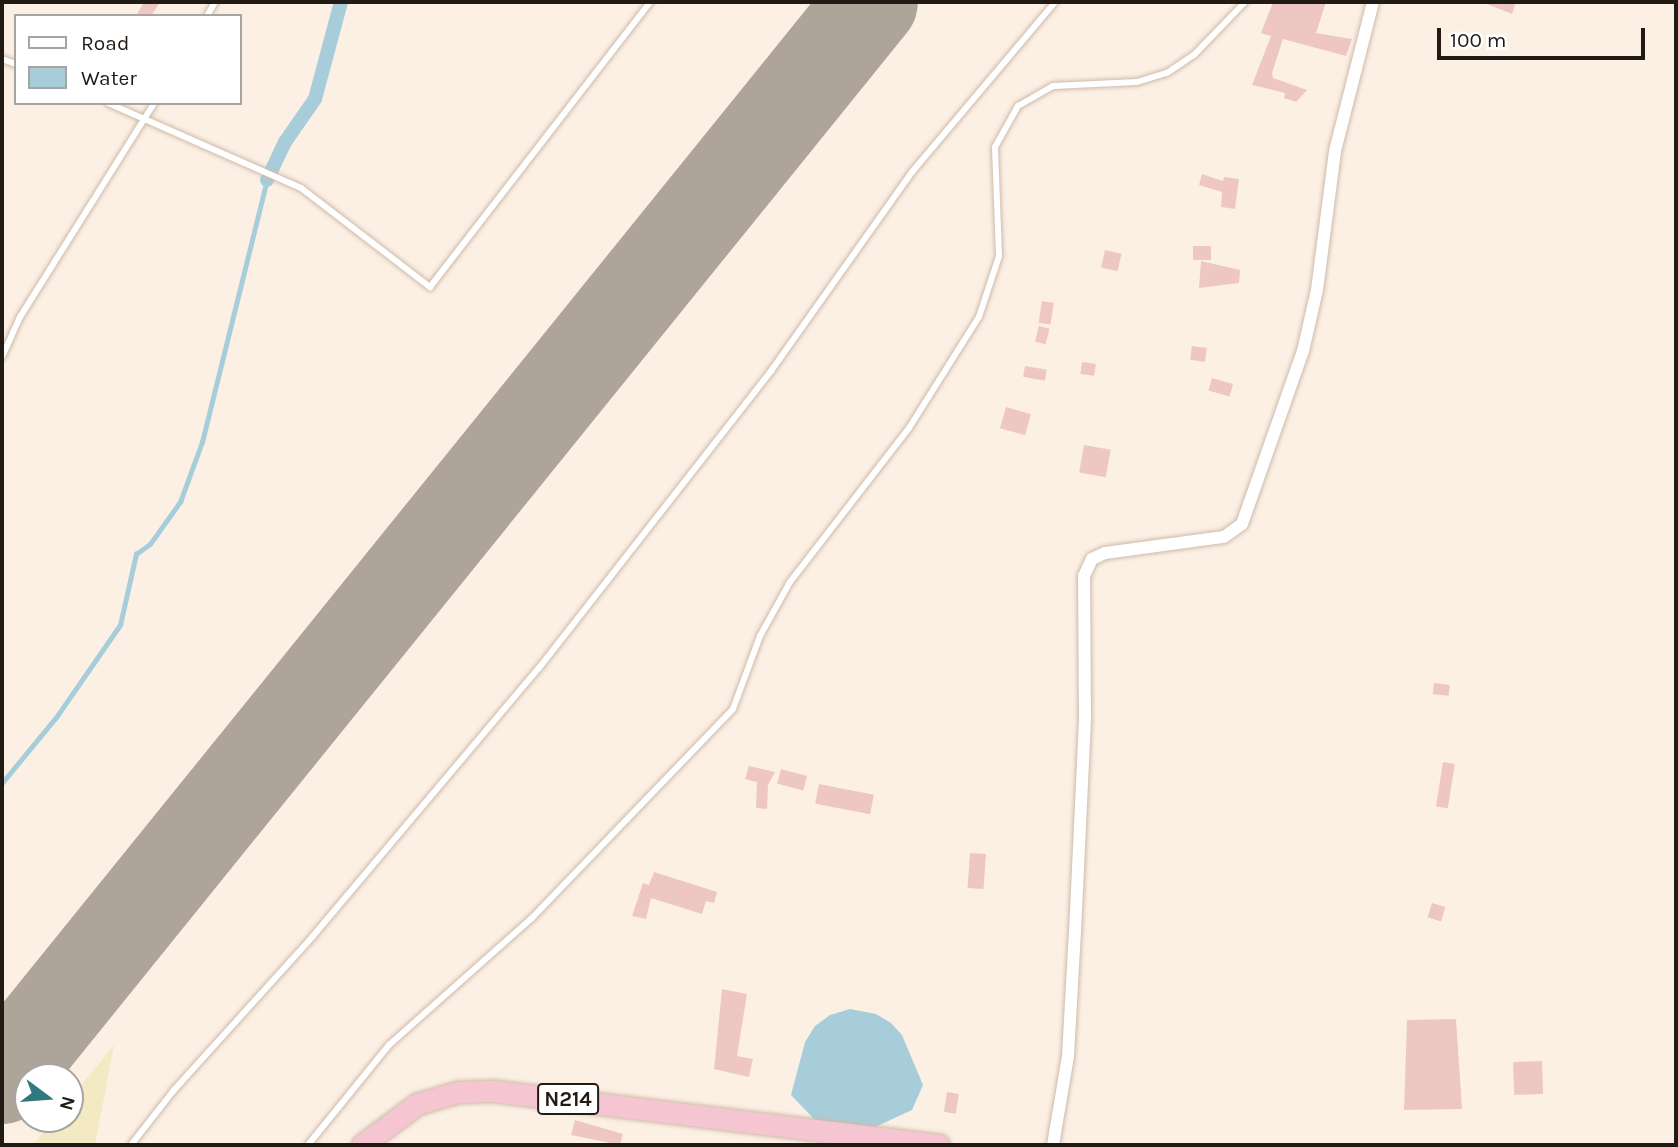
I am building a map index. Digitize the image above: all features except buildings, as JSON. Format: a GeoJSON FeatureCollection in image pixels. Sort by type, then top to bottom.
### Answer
{"type":"FeatureCollection","features":[{"type":"Feature","properties":{"kind":"highway","name":"N214"},"geometry":{"type":"LineString","coordinates":[[362,1145],[417,1104],[458,1092],[494,1091],[939,1145]]}},
{"type":"Feature","properties":{"kind":"street"},"geometry":{"type":"LineString","coordinates":[[1053,1145],[1068,1056],[1075,932],[1085,716],[1084,576],[1092,559],[1105,553],[1224,537],[1242,524],[1303,351],[1317,290],[1335,151],[1373,2]]}},
{"type":"Feature","properties":{"kind":"lane"},"geometry":{"type":"LineString","coordinates":[[113,105],[279,178],[342,217],[430,287],[650,2]]}},
{"type":"Feature","properties":{"kind":"lane"},"geometry":{"type":"LineString","coordinates":[[131,1145],[539,668],[771,371],[912,172],[1055,2]]}},
{"type":"Feature","properties":{"kind":"lane"},"geometry":{"type":"LineString","coordinates":[[308,1145],[389,1045],[531,919],[733,709],[760,635],[790,582],[909,428],[979,317],[999,256],[995,146],[1018,106],[1053,86],[1137,82],[1167,73],[1194,55],[1245,2]]}},
{"type":"Feature","properties":{"kind":"lane"},"geometry":{"type":"LineString","coordinates":[[2,357],[20,317],[153,105]]}},
{"type":"Feature","properties":{"kind":"sand"},"geometry":{"type":"Polygon","coordinates":[[[114,1045],[95,1145],[33,1145],[43,1133],[84,1133],[84,1082],[114,1045]]]}},
{"type":"Feature","properties":{"kind":"water"},"geometry":{"type":"Polygon","coordinates":[[[850,1009],[876,1014],[891,1023],[902,1035],[923,1085],[912,1110],[873,1128],[816,1121],[791,1095],[805,1042],[815,1026],[830,1015],[850,1009]]]}},
{"type":"Feature","properties":{"kind":"waterway"},"geometry":{"type":"LineString","coordinates":[[267,180],[285,142],[315,99],[341,2]]}},
{"type":"Feature","properties":{"kind":"waterway"},"geometry":{"type":"LineString","coordinates":[[2,783],[57,716],[120,625],[136,554],[150,544],[180,502],[202,442],[267,180]]}},
{"type":"Feature","properties":{"kind":"runway"},"geometry":{"type":"LineString","coordinates":[[2,1077],[871,2]]}}]}
